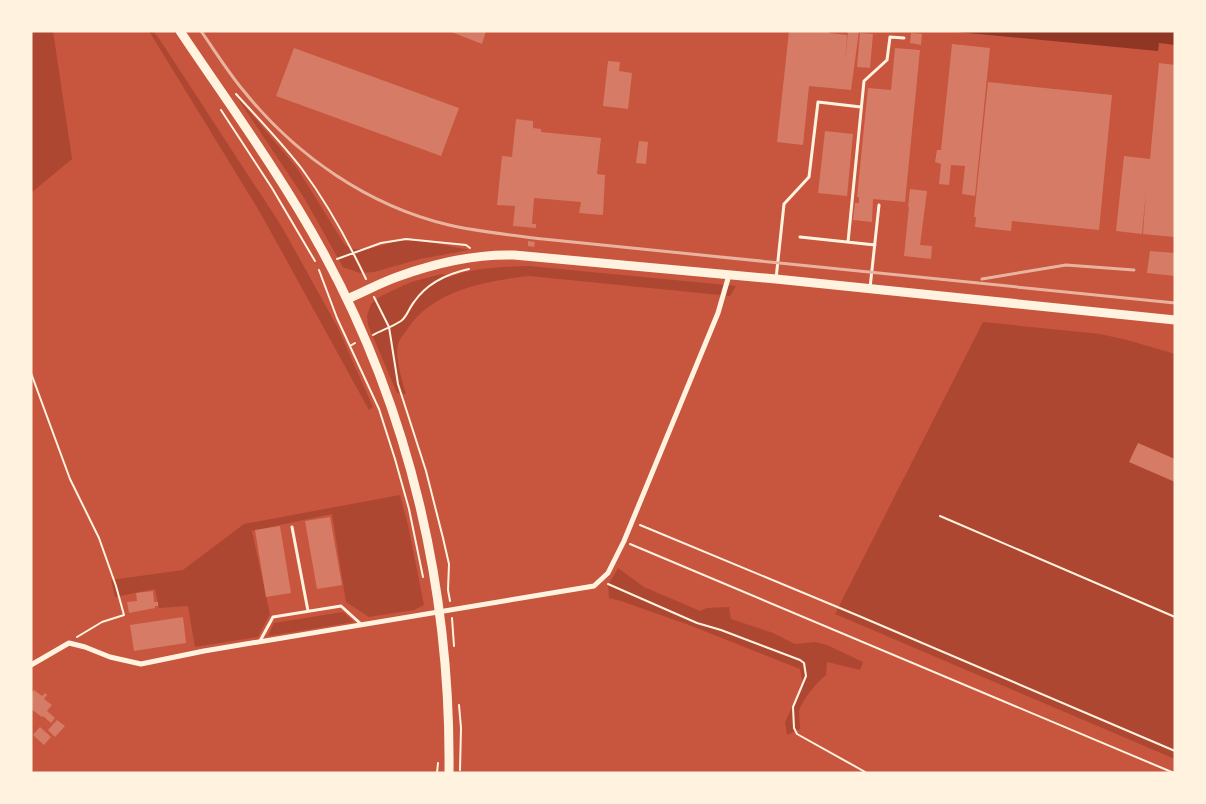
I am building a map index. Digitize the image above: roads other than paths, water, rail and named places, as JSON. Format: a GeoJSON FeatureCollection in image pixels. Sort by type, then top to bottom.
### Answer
{"type":"FeatureCollection","features":[{"type":"Feature","properties":{"kind":"street"},"geometry":{"type":"LineString","coordinates":[[180,31],[281,181],[328,262],[366,338],[396,416],[430,551],[440,611],[448,690],[449,773]]}},
{"type":"Feature","properties":{"kind":"street"},"geometry":{"type":"LineString","coordinates":[[347,298],[396,277],[445,262],[483,255],[529,256],[870,288],[1175,320]]}},
{"type":"Feature","properties":{"kind":"street"},"geometry":{"type":"LineString","coordinates":[[31,665],[69,643],[110,657],[141,664],[260,641],[594,586],[608,573],[624,542],[718,313],[729,275]]}},
{"type":"Feature","properties":{"kind":"lane"},"geometry":{"type":"LineString","coordinates":[[848,242],[864,81],[887,60],[890,37],[904,38]]}},
{"type":"Feature","properties":{"kind":"lane"},"geometry":{"type":"LineString","coordinates":[[776,279],[784,204],[809,177],[818,102],[861,107]]}},
{"type":"Feature","properties":{"kind":"lane"},"geometry":{"type":"LineString","coordinates":[[870,288],[879,205]]}},
{"type":"Feature","properties":{"kind":"lane"},"geometry":{"type":"LineString","coordinates":[[800,237],[875,245]]}},
{"type":"Feature","properties":{"kind":"lane"},"geometry":{"type":"LineString","coordinates":[[292,527],[308,611]]}},
{"type":"Feature","properties":{"kind":"lane"},"geometry":{"type":"LineString","coordinates":[[260,641],[273,617],[308,611],[341,606],[362,624]]}},
{"type":"Feature","properties":{"kind":"railway"},"geometry":{"type":"LineString","coordinates":[[201,31],[232,76],[263,114],[310,156],[335,175],[390,205],[449,225],[543,239],[1175,303]]}},
{"type":"Feature","properties":{"kind":"railway"},"geometry":{"type":"LineString","coordinates":[[982,279],[1066,265],[1134,270]]}}]}
